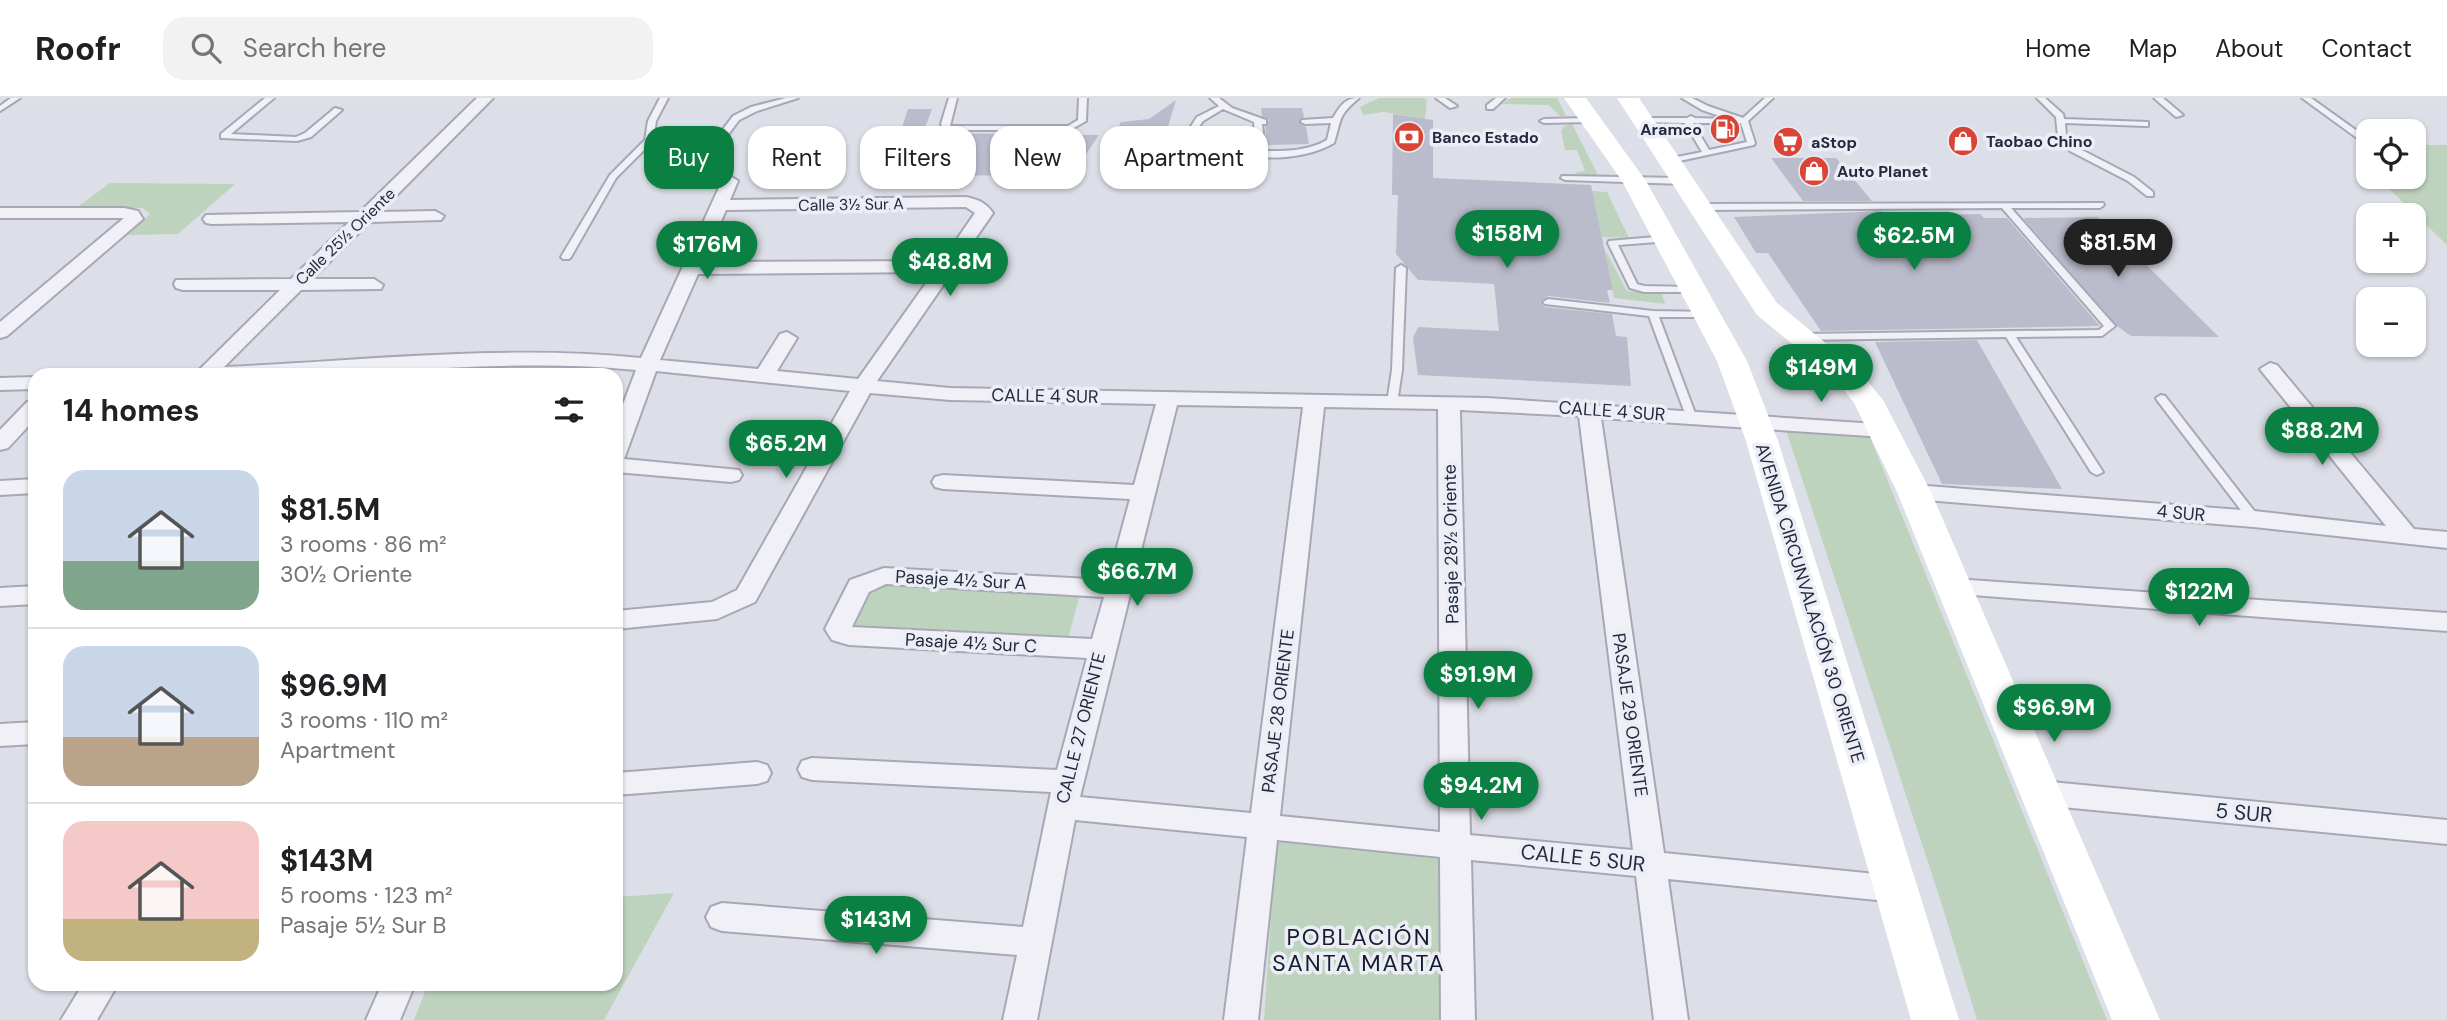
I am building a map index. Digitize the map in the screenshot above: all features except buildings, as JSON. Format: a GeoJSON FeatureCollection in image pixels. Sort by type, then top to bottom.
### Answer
{"type":"FeatureCollection","features":[{"type":"Feature","properties":{"kind":"main road","name":"AVENIDA CIRCUNVALACIÓN 30 ORIENTE"},"geometry":{"type":"LineString","coordinates":[[1575,98],[1587,120],[1617,154],[1634,181],[1732,361],[1755,420],[1935,1020]]}},
{"type":"Feature","properties":{"kind":"main road"},"geometry":{"type":"LineString","coordinates":[[1628,98],[1767,309],[1859,388],[1884,430],[1955,587],[2136,1020]]}},
{"type":"Feature","properties":{"kind":"main road"},"geometry":{"type":"LineString","coordinates":[[1697,296],[1754,291]]}},
{"type":"Feature","properties":{"kind":"street","name":"Calle 25½ Oriente"},"geometry":{"type":"LineString","coordinates":[[212,368],[486,98]]}},
{"type":"Feature","properties":{"kind":"street"},"geometry":{"type":"LineString","coordinates":[[623,434],[648,365],[726,189]]}},
{"type":"Feature","properties":{"kind":"street","name":"Calle 3½ Sur A"},"geometry":{"type":"LineString","coordinates":[[719,205],[958,202],[982,208],[983,216],[948,266]]}},
{"type":"Feature","properties":{"kind":"street"},"geometry":{"type":"LineString","coordinates":[[0,213],[124,213],[134,216],[133,222],[0,332]]}},
{"type":"Feature","properties":{"kind":"street"},"geometry":{"type":"LineString","coordinates":[[0,233],[28,213]]}},
{"type":"Feature","properties":{"kind":"street"},"geometry":{"type":"LineString","coordinates":[[212,219],[435,216]]}},
{"type":"Feature","properties":{"kind":"street"},"geometry":{"type":"LineString","coordinates":[[692,268],[948,266]]}},
{"type":"Feature","properties":{"kind":"street"},"geometry":{"type":"LineString","coordinates":[[623,619],[717,610],[746,596],[864,385],[948,266]]}},
{"type":"Feature","properties":{"kind":"street"},"geometry":{"type":"LineString","coordinates":[[183,284],[374,285]]}},
{"type":"Feature","properties":{"kind":"street"},"geometry":{"type":"LineString","coordinates":[[765,374],[787,338]]}},
{"type":"Feature","properties":{"kind":"street","name":"CALLE 4 SUR"},"geometry":{"type":"LineString","coordinates":[[336,368],[532,359],[765,374],[950,394],[1449,403],[1884,430]]}},
{"type":"Feature","properties":{"kind":"street"},"geometry":{"type":"LineString","coordinates":[[2270,369],[2408,537]]}},
{"type":"Feature","properties":{"kind":"street"},"geometry":{"type":"LineString","coordinates":[[0,384],[28,383]]}},
{"type":"Feature","properties":{"kind":"street","name":"CALLE 27 ORIENTE"},"geometry":{"type":"LineString","coordinates":[[1020,1020],[1065,794],[1100,649],[1168,399]]}},
{"type":"Feature","properties":{"kind":"street","name":"PASAJE 28 ORIENTE"},"geometry":{"type":"LineString","coordinates":[[1241,1020],[1314,402]]}},
{"type":"Feature","properties":{"kind":"street","name":"Pasaje 28½ Oriente"},"geometry":{"type":"LineString","coordinates":[[1449,403],[1458,1020]]}},
{"type":"Feature","properties":{"kind":"street","name":"PASAJE 29 ORIENTE"},"geometry":{"type":"LineString","coordinates":[[1589,410],[1671,1020]]}},
{"type":"Feature","properties":{"kind":"street"},"geometry":{"type":"LineString","coordinates":[[0,443],[28,414]]}},
{"type":"Feature","properties":{"kind":"street"},"geometry":{"type":"LineString","coordinates":[[623,466],[731,475]]}},
{"type":"Feature","properties":{"kind":"street"},"geometry":{"type":"LineString","coordinates":[[943,482],[1143,493]]}},
{"type":"Feature","properties":{"kind":"street"},"geometry":{"type":"LineString","coordinates":[[0,488],[28,486]]}},
{"type":"Feature","properties":{"kind":"street","name":"4 SUR"},"geometry":{"type":"LineString","coordinates":[[1914,492],[2254,519],[2447,540]]}},
{"type":"Feature","properties":{"kind":"street","name":"Pasaje 4½ Sur A"},"geometry":{"type":"LineString","coordinates":[[841,634],[838,629],[859,586],[884,576],[1118,589]]}},
{"type":"Feature","properties":{"kind":"street"},"geometry":{"type":"LineString","coordinates":[[1955,587],[2447,622]]}},
{"type":"Feature","properties":{"kind":"street"},"geometry":{"type":"LineString","coordinates":[[0,597],[28,595]]}},
{"type":"Feature","properties":{"kind":"street","name":"Pasaje 4½ Sur C"},"geometry":{"type":"LineString","coordinates":[[841,634],[1100,649]]}},
{"type":"Feature","properties":{"kind":"street"},"geometry":{"type":"LineString","coordinates":[[0,735],[28,733]]}},
{"type":"Feature","properties":{"kind":"street","name":"CALLE 5 SUR"},"geometry":{"type":"LineString","coordinates":[[812,769],[1065,794],[1264,826],[1896,889]]}},
{"type":"Feature","properties":{"kind":"street"},"geometry":{"type":"LineString","coordinates":[[623,783],[757,773]]}},
{"type":"Feature","properties":{"kind":"street","name":"5 SUR"},"geometry":{"type":"LineString","coordinates":[[2041,793],[2447,832]]}},
{"type":"Feature","properties":{"kind":"street"},"geometry":{"type":"LineString","coordinates":[[722,917],[1035,942]]}},
{"type":"Feature","properties":{"kind":"street"},"geometry":{"type":"LineString","coordinates":[[78,1020],[97,991]]}},
{"type":"Feature","properties":{"kind":"street"},"geometry":{"type":"LineString","coordinates":[[383,1020],[396,991]]}},
{"type":"Feature","properties":{"kind":"lane"},"geometry":{"type":"LineString","coordinates":[[0,109],[16,98]]}},
{"type":"Feature","properties":{"kind":"lane"},"geometry":{"type":"LineString","coordinates":[[270,98],[224,136],[297,139],[313,132],[338,110]]}},
{"type":"Feature","properties":{"kind":"lane"},"geometry":{"type":"LineString","coordinates":[[566,257],[612,177],[649,141],[652,121],[664,98]]}},
{"type":"Feature","properties":{"kind":"lane"},"geometry":{"type":"LineString","coordinates":[[730,126],[736,118],[794,98]]}},
{"type":"Feature","properties":{"kind":"lane"},"geometry":{"type":"LineString","coordinates":[[953,98],[945,124],[947,128],[958,129],[1070,128],[1082,121],[1083,98]]}},
{"type":"Feature","properties":{"kind":"lane"},"geometry":{"type":"LineString","coordinates":[[1214,98],[1224,106],[1260,122],[1260,126]]}},
{"type":"Feature","properties":{"kind":"lane"},"geometry":{"type":"LineString","coordinates":[[1268,151],[1303,153],[1321,149],[1331,141],[1335,120],[1355,98]]}},
{"type":"Feature","properties":{"kind":"lane"},"geometry":{"type":"LineString","coordinates":[[1440,98],[1453,106]]}},
{"type":"Feature","properties":{"kind":"lane"},"geometry":{"type":"LineString","coordinates":[[1490,107],[1502,98]]}},
{"type":"Feature","properties":{"kind":"lane"},"geometry":{"type":"LineString","coordinates":[[1686,98],[1744,121]]}},
{"type":"Feature","properties":{"kind":"lane"},"geometry":{"type":"LineString","coordinates":[[1643,120],[1689,123],[1744,121],[1769,98]]}},
{"type":"Feature","properties":{"kind":"lane"},"geometry":{"type":"LineString","coordinates":[[2041,98],[2063,121],[2144,124]]}},
{"type":"Feature","properties":{"kind":"lane"},"geometry":{"type":"LineString","coordinates":[[2158,98],[2179,115]]}},
{"type":"Feature","properties":{"kind":"lane"},"geometry":{"type":"LineString","coordinates":[[2306,98],[2356,133]]}},
{"type":"Feature","properties":{"kind":"lane"},"geometry":{"type":"LineString","coordinates":[[1689,123],[1698,104]]}},
{"type":"Feature","properties":{"kind":"lane"},"geometry":{"type":"LineString","coordinates":[[1195,126],[1200,119],[1224,106]]}},
{"type":"Feature","properties":{"kind":"lane"},"geometry":{"type":"LineString","coordinates":[[1305,122],[1335,120]]}},
{"type":"Feature","properties":{"kind":"lane"},"geometry":{"type":"LineString","coordinates":[[1544,121],[1587,120]]}},
{"type":"Feature","properties":{"kind":"lane"},"geometry":{"type":"LineString","coordinates":[[1565,178],[1634,181],[1676,171],[1706,152],[1751,143],[1744,121]]}},
{"type":"Feature","properties":{"kind":"lane"},"geometry":{"type":"LineString","coordinates":[[2063,121],[2059,129],[2073,149],[2123,175],[2150,194]]}},
{"type":"Feature","properties":{"kind":"lane"},"geometry":{"type":"LineString","coordinates":[[1689,123],[1706,152]]}},
{"type":"Feature","properties":{"kind":"lane"},"geometry":{"type":"LineString","coordinates":[[1700,206],[2100,205]]}},
{"type":"Feature","properties":{"kind":"lane"},"geometry":{"type":"LineString","coordinates":[[1797,337],[2102,333],[2110,327],[2006,206]]}},
{"type":"Feature","properties":{"kind":"lane"},"geometry":{"type":"LineString","coordinates":[[1667,239],[1612,243],[1633,286],[1697,296]]}},
{"type":"Feature","properties":{"kind":"lane"},"geometry":{"type":"LineString","coordinates":[[1392,403],[1397,370],[1401,268]]}},
{"type":"Feature","properties":{"kind":"lane"},"geometry":{"type":"LineString","coordinates":[[1548,302],[1653,314],[1697,296]]}},
{"type":"Feature","properties":{"kind":"lane"},"geometry":{"type":"LineString","coordinates":[[1653,314],[1691,416]]}},
{"type":"Feature","properties":{"kind":"lane"},"geometry":{"type":"LineString","coordinates":[[2009,334],[2097,472]]}},
{"type":"Feature","properties":{"kind":"lane"},"geometry":{"type":"LineString","coordinates":[[2161,398],[2254,519]]}},
{"type":"Feature","properties":{"kind":"green space"},"geometry":{"type":"Polygon","coordinates":[[[1379,98],[1424,98],[1427,100],[1425,119],[1384,112],[1363,115],[1360,107],[1379,98]]]}},
{"type":"Feature","properties":{"kind":"green space"},"geometry":{"type":"Polygon","coordinates":[[[1511,98],[1557,98],[1566,116],[1560,116],[1549,105],[1502,104],[1511,98]]]}},
{"type":"Feature","properties":{"kind":"green space"},"geometry":{"type":"Polygon","coordinates":[[[1572,124],[1599,177],[1577,175],[1576,172],[1585,171],[1577,150],[1565,150],[1561,131],[1564,126],[1572,124]]]}},
{"type":"Feature","properties":{"kind":"green space"},"geometry":{"type":"Polygon","coordinates":[[[2426,145],[2447,145],[2447,245],[2426,225],[2426,203],[2404,203],[2389,189],[2426,189],[2426,145]]]}},
{"type":"Feature","properties":{"kind":"green space"},"geometry":{"type":"Polygon","coordinates":[[[110,183],[235,184],[178,234],[128,235],[150,214],[143,208],[76,208],[110,183]]]}},
{"type":"Feature","properties":{"kind":"green space"},"geometry":{"type":"Polygon","coordinates":[[[1592,191],[1607,192],[1629,238],[1602,237],[1592,191]]]}},
{"type":"Feature","properties":{"kind":"green space"},"geometry":{"type":"Polygon","coordinates":[[[1605,250],[1627,291],[1662,294],[1665,304],[1614,298],[1605,250]]]}},
{"type":"Feature","properties":{"kind":"green space"},"geometry":{"type":"Polygon","coordinates":[[[553,366],[578,368],[521,368],[553,366]]]}},
{"type":"Feature","properties":{"kind":"green space"},"geometry":{"type":"Polygon","coordinates":[[[1785,427],[1870,437],[2107,1020],[1977,1020],[1942,905],[1785,427]]]}},
{"type":"Feature","properties":{"kind":"green space"},"geometry":{"type":"Polygon","coordinates":[[[863,580],[1080,594],[1067,643],[840,630],[863,580]]]}},
{"type":"Feature","properties":{"kind":"green space"},"geometry":{"type":"Polygon","coordinates":[[[1276,842],[1441,859],[1440,1020],[1264,1020],[1276,842]]]}},
{"type":"Feature","properties":{"kind":"green space"},"geometry":{"type":"Polygon","coordinates":[[[674,893],[623,986],[623,897],[674,893]]]}},
{"type":"Feature","properties":{"kind":"green space"},"geometry":{"type":"Polygon","coordinates":[[[425,991],[620,991],[604,1020],[414,1020],[425,991]]]}},
{"type":"Feature","properties":{"kind":"place","name":"Aramco"},"geometry":{"type":"Point","coordinates":[1725,129]}},
{"type":"Feature","properties":{"kind":"place","name":"Banco Estado"},"geometry":{"type":"Point","coordinates":[1409,137]}},
{"type":"Feature","properties":{"kind":"place","name":"Taobao Chino"},"geometry":{"type":"Point","coordinates":[1963,141]}},
{"type":"Feature","properties":{"kind":"place","name":"aStop"},"geometry":{"type":"Point","coordinates":[1788,142]}},
{"type":"Feature","properties":{"kind":"place","name":"Auto Planet"},"geometry":{"type":"Point","coordinates":[1814,171]}},
{"type":"Feature","properties":{"kind":"district","name":"POBLACIÓN SANTA MARTA"},"geometry":{"type":"Point","coordinates":[1359,950]}}]}
